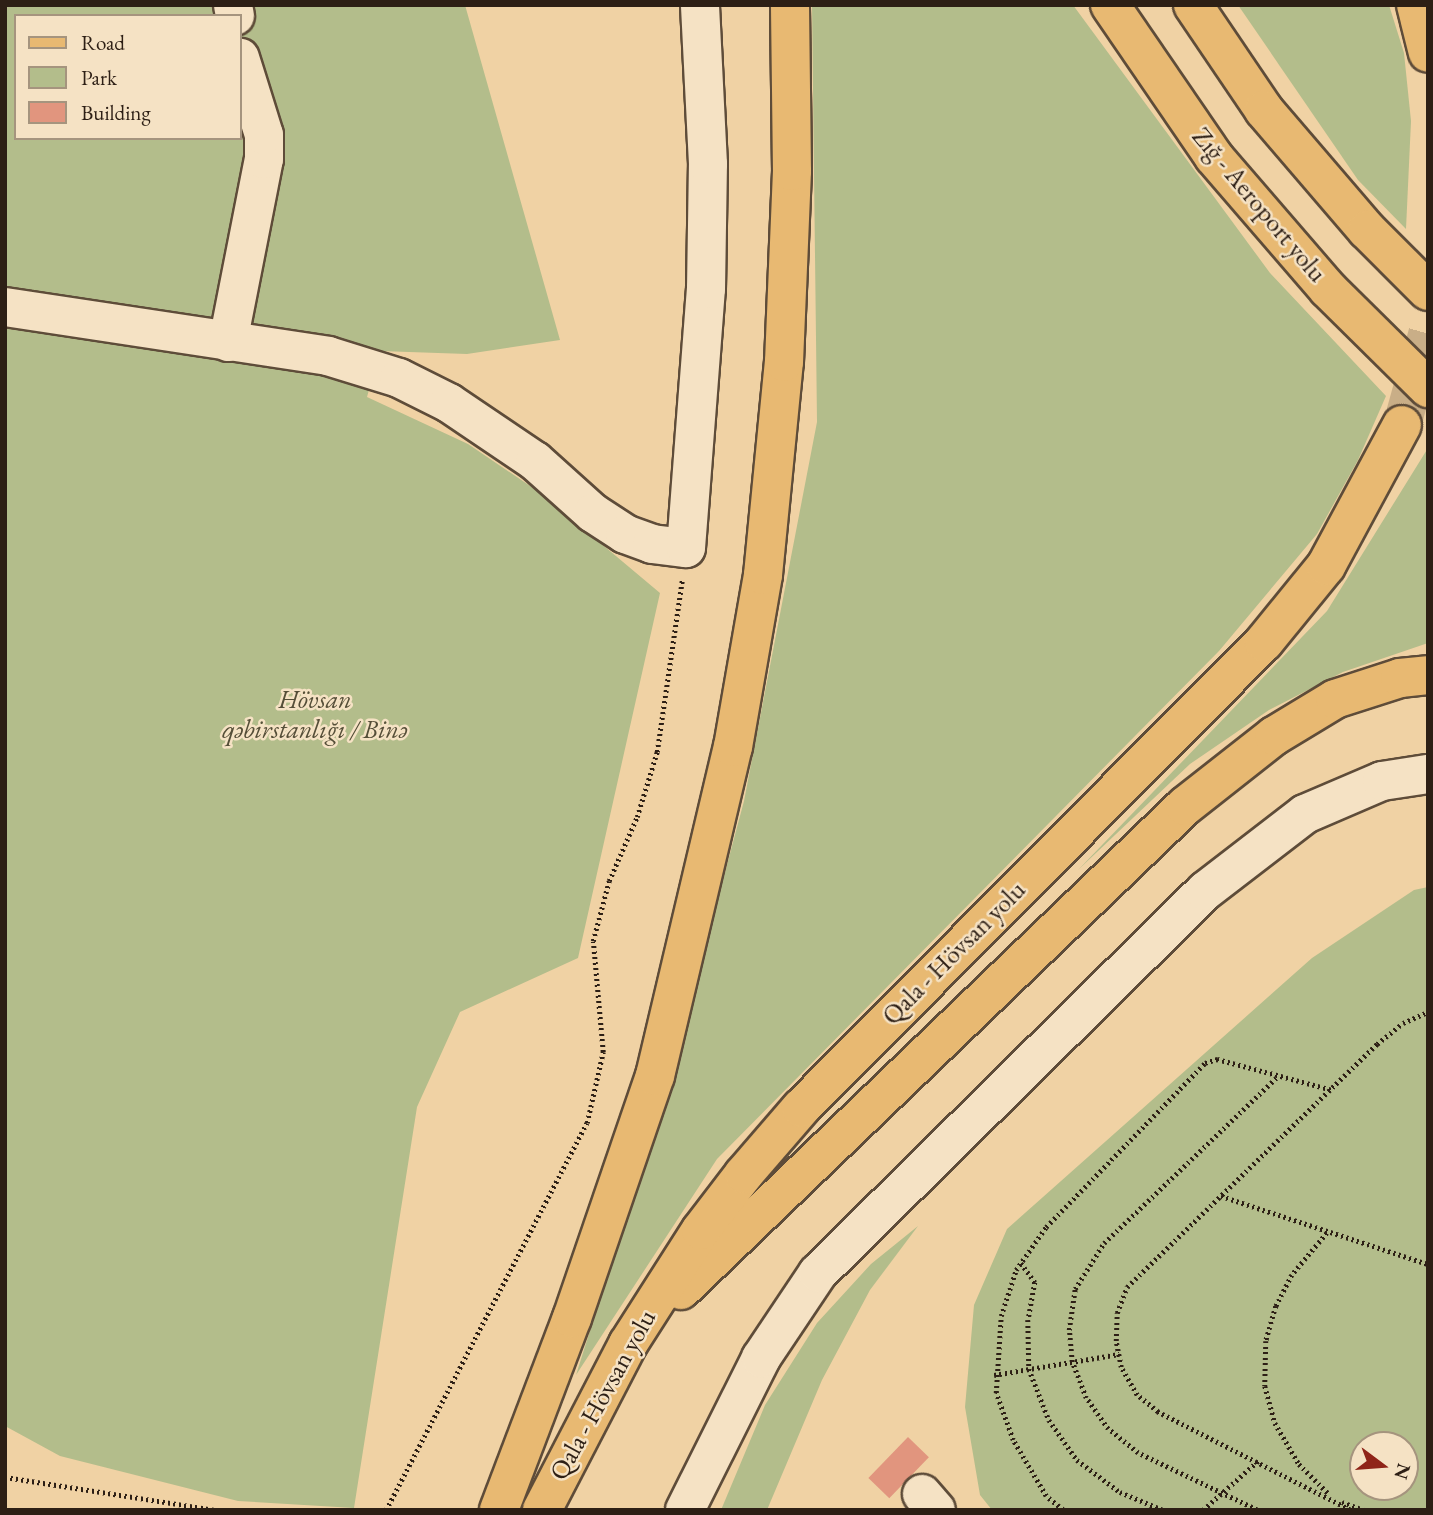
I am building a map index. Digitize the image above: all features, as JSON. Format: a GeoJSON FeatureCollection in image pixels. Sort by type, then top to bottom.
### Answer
{"type":"FeatureCollection","features":[{"type":"Feature","properties":{"kind":"main road"},"geometry":{"type":"LineString","coordinates":[[499,1510],[572,1318],[658,1063],[733,747],[763,575],[784,362],[792,171],[790,5]]}},
{"type":"Feature","properties":{"kind":"main road","name":"Zığ - Aeroport yolu"},"geometry":{"type":"LineString","coordinates":[[1110,5],[1214,157],[1328,289],[1428,388]]}},
{"type":"Feature","properties":{"kind":"main road"},"geometry":{"type":"LineString","coordinates":[[1193,5],[1264,110],[1367,230],[1428,290]]}},
{"type":"Feature","properties":{"kind":"main road"},"geometry":{"type":"LineString","coordinates":[[1416,5],[1428,53]]}},
{"type":"Feature","properties":{"kind":"main road","name":"Qala - Hövsan yolu"},"geometry":{"type":"LineString","coordinates":[[542,1510],[628,1344],[701,1230],[801,1108],[1264,642],[1326,566],[1402,425]]}},
{"type":"Feature","properties":{"kind":"main road"},"geometry":{"type":"LineString","coordinates":[[628,1344],[1185,806],[1274,736],[1335,699],[1399,678],[1428,675]]}},
{"type":"Feature","properties":{"kind":"street"},"geometry":{"type":"LineString","coordinates":[[5,307],[328,356],[399,377],[449,403],[535,461],[593,513],[625,534],[652,544],[686,548],[706,289],[708,164],[700,5]]}},
{"type":"Feature","properties":{"kind":"street"},"geometry":{"type":"LineString","coordinates":[[228,342],[264,159],[264,135],[242,64]]}},
{"type":"Feature","properties":{"kind":"street"},"geometry":{"type":"LineString","coordinates":[[685,1510],[761,1358],[818,1273],[1205,891],[1305,814],[1381,781],[1428,774]]}},
{"type":"Feature","properties":{"kind":"path"},"geometry":{"type":"LineString","coordinates":[[386,1510],[587,1124],[603,1052],[593,941],[609,881],[637,817],[657,752],[686,548]]}},
{"type":"Feature","properties":{"kind":"path"},"geometry":{"type":"LineString","coordinates":[[1364,1510],[1333,1498],[1158,1412],[1137,1395],[1119,1354],[1117,1313],[1127,1287],[1220,1196],[1403,1023],[1428,1012]]}},
{"type":"Feature","properties":{"kind":"path"},"geometry":{"type":"LineString","coordinates":[[1063,1510],[1046,1496],[1013,1440],[994,1375],[1001,1316],[1021,1263],[1046,1227],[1205,1063],[1217,1059],[1334,1090]]}},
{"type":"Feature","properties":{"kind":"path"},"geometry":{"type":"LineString","coordinates":[[1257,1510],[1224,1491],[1138,1452],[1108,1429],[1086,1398],[1072,1362],[1069,1331],[1075,1289],[1088,1264],[1279,1076]]}},
{"type":"Feature","properties":{"kind":"path"},"geometry":{"type":"LineString","coordinates":[[1220,1196],[1428,1265]]}},
{"type":"Feature","properties":{"kind":"path"},"geometry":{"type":"LineString","coordinates":[[1327,1233],[1292,1275],[1276,1306],[1266,1341],[1265,1386],[1275,1423],[1299,1464],[1333,1498],[1350,1510]]}},
{"type":"Feature","properties":{"kind":"path"},"geometry":{"type":"LineString","coordinates":[[1021,1263],[1035,1282],[1028,1320],[1029,1369],[1049,1420],[1077,1460],[1121,1492],[1163,1510]]}},
{"type":"Feature","properties":{"kind":"path"},"geometry":{"type":"LineString","coordinates":[[994,1375],[1119,1354]]}},
{"type":"Feature","properties":{"kind":"path"},"geometry":{"type":"LineString","coordinates":[[1203,1510],[1258,1461]]}},
{"type":"Feature","properties":{"kind":"path"},"geometry":{"type":"LineString","coordinates":[[5,1476],[216,1510]]}},
{"type":"Feature","properties":{"kind":"green space","name":"Hövsan qəbirstanlığı / Binə"},"geometry":{"type":"Polygon","coordinates":[[[5,5],[465,5],[560,340],[467,354],[380,351],[367,397],[468,444],[542,494],[660,593],[578,958],[460,1012],[417,1107],[354,1508],[238,1501],[60,1456],[5,1426],[5,5]]]}},
{"type":"Feature","properties":{"kind":"green space"},"geometry":{"type":"Polygon","coordinates":[[[812,5],[1073,5],[1270,273],[1386,396],[1358,460],[1317,534],[1219,651],[717,1159],[576,1375],[672,1071],[744,801],[817,422],[812,5]]]}},
{"type":"Feature","properties":{"kind":"green space"},"geometry":{"type":"Polygon","coordinates":[[[1238,5],[1389,5],[1404,53],[1411,121],[1406,229],[1358,180],[1238,5]]]}},
{"type":"Feature","properties":{"kind":"green space"},"geometry":{"type":"Polygon","coordinates":[[[1428,448],[1428,643],[1343,672],[1269,710],[1190,764],[1078,870],[1327,611],[1428,448]]]}},
{"type":"Feature","properties":{"kind":"green space"},"geometry":{"type":"Polygon","coordinates":[[[1428,887],[1428,1510],[992,1510],[980,1495],[965,1407],[974,1305],[1007,1229],[1312,958],[1414,890],[1428,887]]]}},
{"type":"Feature","properties":{"kind":"green space"},"geometry":{"type":"Polygon","coordinates":[[[918,1226],[870,1290],[822,1380],[767,1510],[721,1510],[765,1405],[817,1323],[871,1264],[918,1226]]]}},
{"type":"Feature","properties":{"kind":"building"},"geometry":{"type":"Polygon","coordinates":[[[908,1437],[929,1457],[889,1498],[868,1478],[908,1437]]]}},
{"type":"Feature","properties":{"kind":"tunnel"},"geometry":{"type":"LineString","coordinates":[[1402,425],[1428,331]]}}]}
